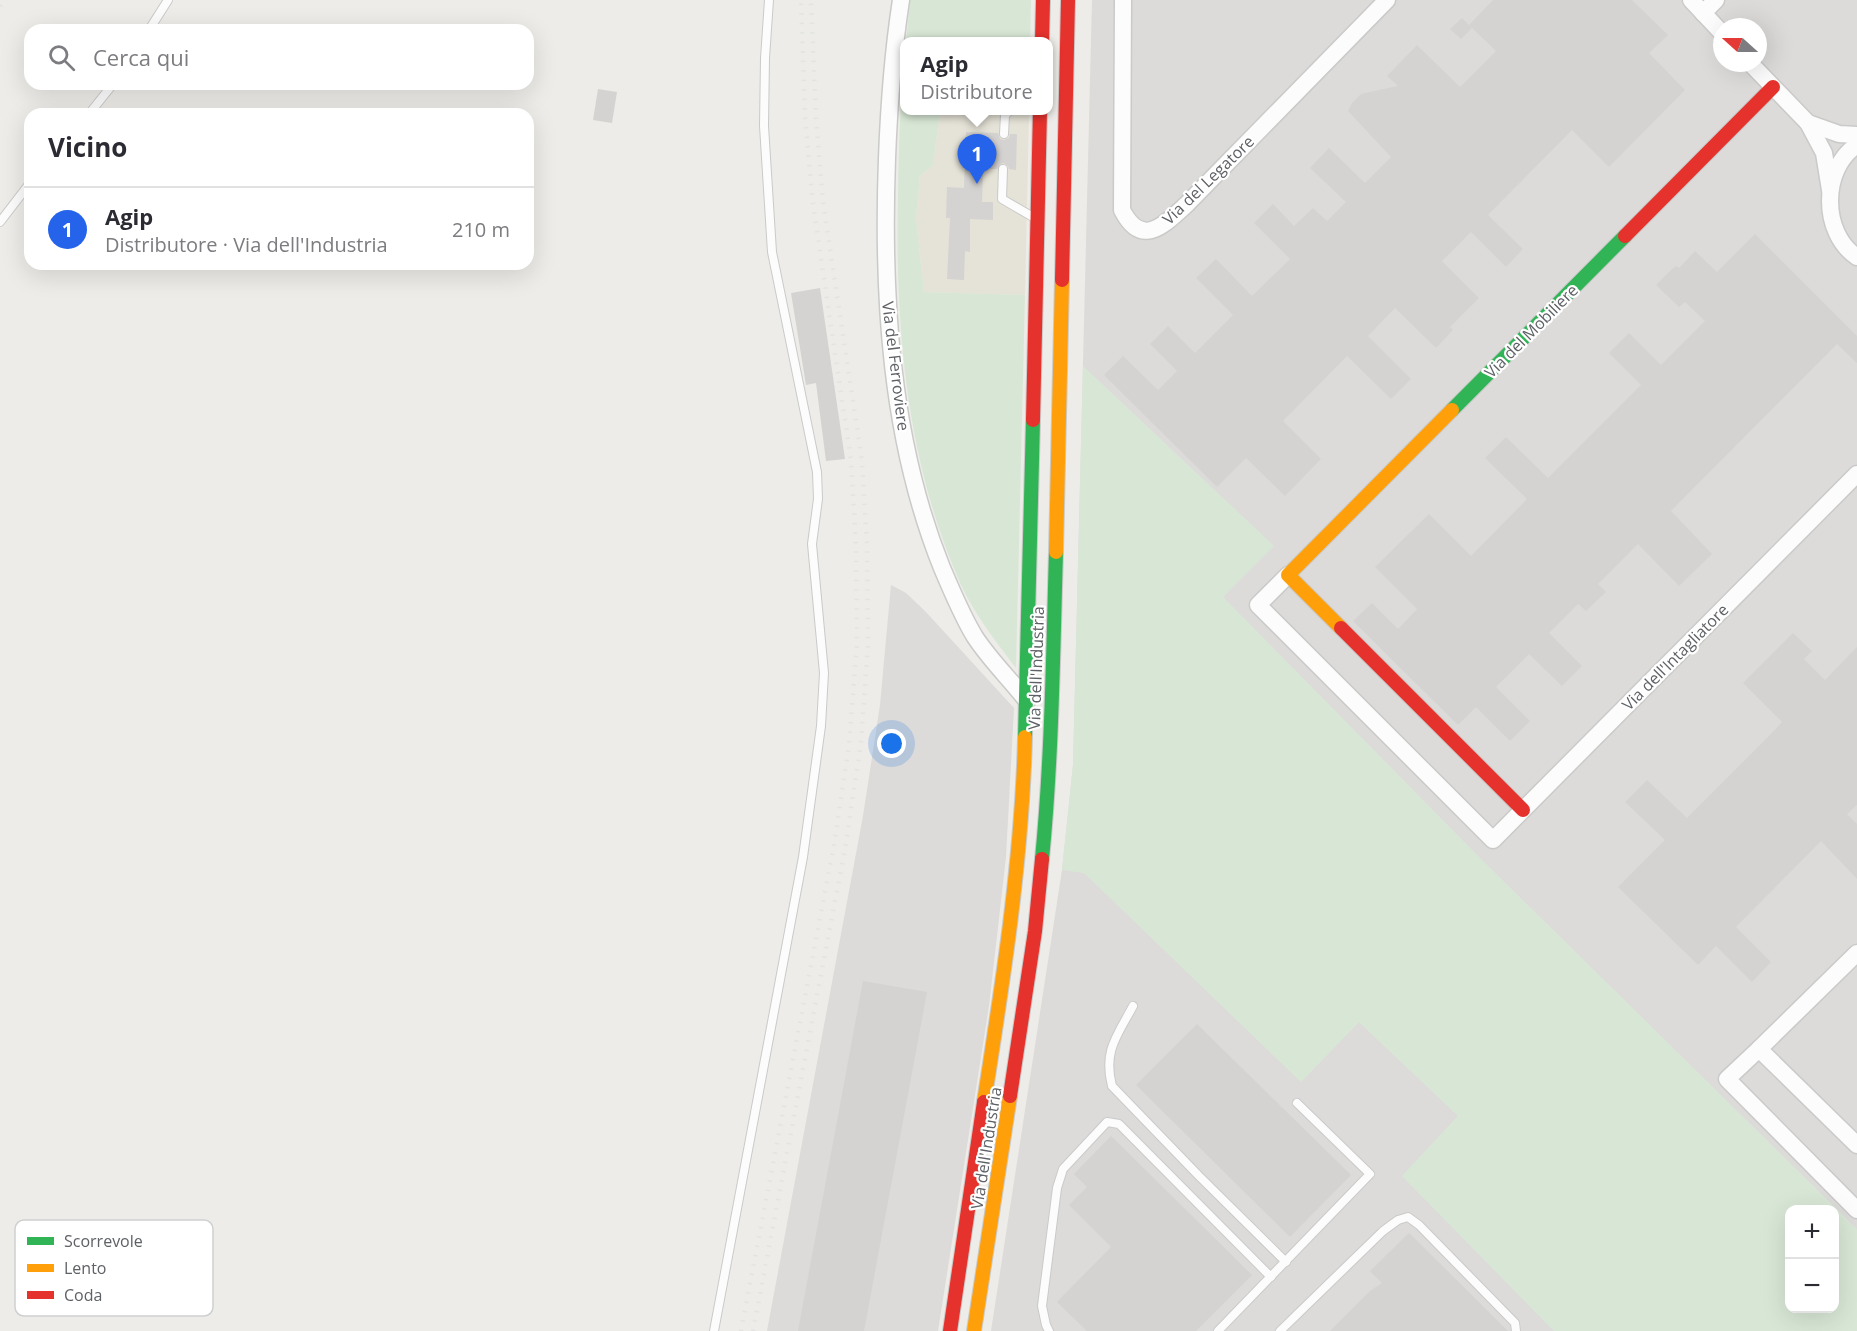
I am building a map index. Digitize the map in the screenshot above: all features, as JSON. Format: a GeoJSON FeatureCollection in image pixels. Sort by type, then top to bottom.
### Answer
{"type":"FeatureCollection","features":[{"type":"Feature","properties":{"kind":"main road"},"geometry":{"type":"LineString","coordinates":[[1042,37],[1043,0]]}},
{"type":"Feature","properties":{"kind":"main road","name":"Via dell'Industria"},"geometry":{"type":"LineString","coordinates":[[974,1331],[1035,932],[1047,810],[1052,706],[1068,0]]}},
{"type":"Feature","properties":{"kind":"main road","name":"Via del Mobiliere"},"geometry":{"type":"LineString","coordinates":[[1288,575],[1773,87]]}},
{"type":"Feature","properties":{"kind":"main road","name":"Via dell'Industria"},"geometry":{"type":"LineString","coordinates":[[950,1331],[1011,924],[1024,778],[1040,115]]}},
{"type":"Feature","properties":{"kind":"main road"},"geometry":{"type":"LineString","coordinates":[[1288,575],[1523,810]]}},
{"type":"Feature","properties":{"kind":"street","name":"Via del Ferroviere"},"geometry":{"type":"LineString","coordinates":[[902,0],[890,93],[885,263],[891,340],[901,417],[912,473],[929,534],[951,590],[975,638],[1027,702]]}},
{"type":"Feature","properties":{"kind":"street","name":"Via del Legatore"},"geometry":{"type":"LineString","coordinates":[[1123,0],[1122,210],[1128,221],[1140,230],[1150,231],[1161,227],[1186,204],[1387,0]]}},
{"type":"Feature","properties":{"kind":"street"},"geometry":{"type":"LineString","coordinates":[[1691,0],[1713,24]]}},
{"type":"Feature","properties":{"kind":"street"},"geometry":{"type":"LineString","coordinates":[[1703,13],[1716,0]]}},
{"type":"Feature","properties":{"kind":"street"},"geometry":{"type":"LineString","coordinates":[[1759,72],[1808,123],[1824,153],[1830,190],[1830,213],[1838,236],[1857,256]]}},
{"type":"Feature","properties":{"kind":"street"},"geometry":{"type":"LineString","coordinates":[[1808,123],[1839,134],[1857,135]]}},
{"type":"Feature","properties":{"kind":"street"},"geometry":{"type":"LineString","coordinates":[[1830,190],[1838,166],[1857,145]]}},
{"type":"Feature","properties":{"kind":"street","name":"Via dell'Intagliatore"},"geometry":{"type":"LineString","coordinates":[[1493,840],[1857,474]]}},
{"type":"Feature","properties":{"kind":"street","name":"Via del Mobiliere"},"geometry":{"type":"LineString","coordinates":[[1288,575],[1258,605],[1493,840]]}},
{"type":"Feature","properties":{"kind":"street"},"geometry":{"type":"LineString","coordinates":[[1857,953],[1727,1079],[1857,1210]]}},
{"type":"Feature","properties":{"kind":"street"},"geometry":{"type":"LineString","coordinates":[[1759,1049],[1857,1145]]}},
{"type":"Feature","properties":{"kind":"lane"},"geometry":{"type":"LineString","coordinates":[[153,24],[168,0]]}},
{"type":"Feature","properties":{"kind":"lane"},"geometry":{"type":"LineString","coordinates":[[714,1331],[803,857],[821,726],[824,673],[812,544],[818,500],[818,472],[772,252],[764,126],[769,0]]}},
{"type":"Feature","properties":{"kind":"lane"},"geometry":{"type":"LineString","coordinates":[[94,108],[108,90]]}},
{"type":"Feature","properties":{"kind":"lane"},"geometry":{"type":"LineString","coordinates":[[1004,134],[1006,115]]}},
{"type":"Feature","properties":{"kind":"lane"},"geometry":{"type":"LineString","coordinates":[[1003,169],[1002,199],[1038,220]]}},
{"type":"Feature","properties":{"kind":"lane"},"geometry":{"type":"LineString","coordinates":[[0,222],[24,191]]}},
{"type":"Feature","properties":{"kind":"lane"},"geometry":{"type":"LineString","coordinates":[[1133,1006],[1109,1053],[1108,1072],[1112,1086],[1198,1176],[1286,1262]]}},
{"type":"Feature","properties":{"kind":"lane"},"geometry":{"type":"LineString","coordinates":[[1218,1331],[1370,1174],[1297,1103]]}},
{"type":"Feature","properties":{"kind":"lane"},"geometry":{"type":"LineString","coordinates":[[1049,1331],[1042,1306],[1057,1188],[1063,1169],[1107,1122],[1119,1124],[1271,1277]]}},
{"type":"Feature","properties":{"kind":"lane"},"geometry":{"type":"LineString","coordinates":[[1280,1331],[1383,1231],[1398,1220],[1408,1217],[1419,1225],[1515,1323],[1516,1331]]}},
{"type":"Feature","properties":{"kind":"shaded area"},"geometry":{"type":"Polygon","coordinates":[[[1092,0],[1857,0],[1857,1331],[991,1331],[1062,870],[1073,765],[1092,0]]]}},
{"type":"Feature","properties":{"kind":"shaded area"},"geometry":{"type":"Polygon","coordinates":[[[939,115],[1029,115],[1025,295],[924,292],[916,218],[920,176],[933,165],[939,115]]]}},
{"type":"Feature","properties":{"kind":"shaded area"},"geometry":{"type":"Polygon","coordinates":[[[891,585],[906,593],[925,611],[1014,708],[1006,857],[989,1006],[938,1331],[767,1331],[863,816],[880,705],[891,585]]]}},
{"type":"Feature","properties":{"kind":"green space"},"geometry":{"type":"Polygon","coordinates":[[[910,0],[1031,0],[1030,37],[906,37],[910,0]]]}},
{"type":"Feature","properties":{"kind":"green space"},"geometry":{"type":"Polygon","coordinates":[[[901,115],[939,115],[933,165],[920,176],[916,218],[924,292],[1025,295],[1016,668],[979,618],[961,585],[942,538],[916,442],[902,343],[899,294],[901,115]]]}},
{"type":"Feature","properties":{"kind":"green space"},"geometry":{"type":"Polygon","coordinates":[[[1083,366],[1274,546],[1223,597],[1484,862],[1833,1205],[1785,1205],[1785,1313],[1839,1313],[1839,1211],[1857,1229],[1857,1331],[1554,1331],[1402,1176],[1458,1116],[1359,1022],[1301,1082],[1084,873],[1062,870],[1073,765],[1083,366]]]}},
{"type":"Feature","properties":{"kind":"building"},"geometry":{"type":"Polygon","coordinates":[[[1493,0],[1632,0],[1668,35],[1649,53],[1685,90],[1609,167],[1572,130],[1488,215],[1523,249],[1506,267],[1471,232],[1442,261],[1479,298],[1450,327],[1453,330],[1436,348],[1395,308],[1368,336],[1411,379],[1391,399],[1347,356],[1283,421],[1321,459],[1285,496],[1246,458],[1217,487],[1104,375],[1123,356],[1158,390],[1177,371],[1150,344],[1168,326],[1195,353],[1233,315],[1196,278],[1216,259],[1252,296],[1290,259],[1254,223],[1273,204],[1294,226],[1313,208],[1327,221],[1346,202],[1310,168],[1329,148],[1365,183],[1391,157],[1348,111],[1352,103],[1361,94],[1398,86],[1387,76],[1417,45],[1460,87],[1496,51],[1469,25],[1493,0]]]}},
{"type":"Feature","properties":{"kind":"building"},"geometry":{"type":"Polygon","coordinates":[[[1462,18],[1472,28],[1461,39],[1450,29],[1462,18]]]}},
{"type":"Feature","properties":{"kind":"building"},"geometry":{"type":"Polygon","coordinates":[[[598,89],[617,92],[612,123],[593,120],[598,89]]]}},
{"type":"Feature","properties":{"kind":"building"},"geometry":{"type":"Polygon","coordinates":[[[966,132],[998,133],[1000,139],[1004,140],[1009,138],[1010,134],[1017,134],[1016,170],[1009,169],[1004,163],[1000,164],[997,169],[983,169],[982,202],[993,202],[993,220],[970,219],[970,252],[965,251],[964,280],[947,279],[950,218],[946,218],[947,187],[964,188],[966,132]]]}},
{"type":"Feature","properties":{"kind":"building"},"geometry":{"type":"Polygon","coordinates":[[[1755,234],[1857,336],[1857,363],[1837,344],[1671,511],[1712,554],[1679,586],[1638,544],[1598,584],[1606,592],[1586,611],[1578,604],[1549,633],[1582,666],[1562,686],[1529,654],[1496,687],[1530,721],[1510,741],[1476,707],[1458,725],[1353,621],[1372,603],[1398,629],[1417,609],[1375,567],[1429,514],[1471,556],[1527,499],[1485,458],[1506,437],[1548,478],[1641,385],[1609,353],[1629,333],[1661,365],[1705,321],[1685,302],[1679,307],[1656,285],[1676,266],[1679,268],[1695,251],[1717,272],[1755,234]]]}},
{"type":"Feature","properties":{"kind":"building"},"geometry":{"type":"Polygon","coordinates":[[[820,288],[845,459],[826,461],[816,383],[806,385],[791,293],[820,288]]]}},
{"type":"Feature","properties":{"kind":"building"},"geometry":{"type":"Polygon","coordinates":[[[1793,633],[1812,651],[1804,659],[1825,680],[1857,647],[1857,805],[1847,814],[1857,824],[1857,879],[1821,841],[1736,927],[1771,962],[1752,982],[1716,946],[1698,965],[1618,887],[1665,840],[1625,802],[1647,780],[1687,818],[1767,738],[1782,722],[1743,683],[1793,633]]]}},
{"type":"Feature","properties":{"kind":"building"},"geometry":{"type":"Polygon","coordinates":[[[863,981],[927,992],[864,1331],[798,1331],[863,981]]]}},
{"type":"Feature","properties":{"kind":"building"},"geometry":{"type":"Polygon","coordinates":[[[1197,1024],[1351,1175],[1290,1237],[1136,1085],[1197,1024]]]}},
{"type":"Feature","properties":{"kind":"building"},"geometry":{"type":"Polygon","coordinates":[[[1111,1136],[1252,1275],[1196,1331],[1087,1331],[1057,1302],[1111,1247],[1069,1205],[1087,1187],[1074,1174],[1111,1136]]]}},
{"type":"Feature","properties":{"kind":"building"},"geometry":{"type":"Polygon","coordinates":[[[1409,1233],[1508,1331],[1330,1331],[1370,1291],[1382,1283],[1370,1271],[1409,1233]]]}},
{"type":"Feature","properties":{"kind":"railway"},"geometry":{"type":"LineString","coordinates":[[0,6],[4,0]]}},
{"type":"Feature","properties":{"kind":"railway"},"geometry":{"type":"LineString","coordinates":[[741,1331],[834,845],[849,745],[857,644],[856,545],[851,461],[813,204],[805,117],[801,0]]}},
{"type":"Feature","properties":{"kind":"railway"},"geometry":{"type":"LineString","coordinates":[[753,1331],[845,849],[861,743],[868,645],[867,546],[862,461],[823,202],[816,118],[811,0]]}},
{"type":"Feature","properties":{"kind":"traffic: fast"},"geometry":{"type":"LineString","coordinates":[[1452,410],[1625,236]]}},
{"type":"Feature","properties":{"kind":"traffic: fast"},"geometry":{"type":"LineString","coordinates":[[1025,737],[1033,420]]}},
{"type":"Feature","properties":{"kind":"traffic: fast"},"geometry":{"type":"LineString","coordinates":[[1042,859],[1050,744],[1056,552]]}},
{"type":"Feature","properties":{"kind":"traffic: slow"},"geometry":{"type":"LineString","coordinates":[[1056,552],[1062,280]]}},
{"type":"Feature","properties":{"kind":"traffic: slow"},"geometry":{"type":"LineString","coordinates":[[1341,628],[1288,575],[1452,410]]}},
{"type":"Feature","properties":{"kind":"traffic: slow"},"geometry":{"type":"LineString","coordinates":[[984,1102],[1005,966],[1016,875],[1025,737]]}},
{"type":"Feature","properties":{"kind":"traffic: slow"},"geometry":{"type":"LineString","coordinates":[[974,1331],[1010,1096]]}},
{"type":"Feature","properties":{"kind":"traffic: jam"},"geometry":{"type":"LineString","coordinates":[[1042,37],[1043,0]]}},
{"type":"Feature","properties":{"kind":"traffic: jam"},"geometry":{"type":"LineString","coordinates":[[1062,280],[1068,0]]}},
{"type":"Feature","properties":{"kind":"traffic: jam"},"geometry":{"type":"LineString","coordinates":[[1625,236],[1773,87]]}},
{"type":"Feature","properties":{"kind":"traffic: jam"},"geometry":{"type":"LineString","coordinates":[[1033,420],[1040,115]]}},
{"type":"Feature","properties":{"kind":"traffic: jam"},"geometry":{"type":"LineString","coordinates":[[1341,628],[1523,810]]}},
{"type":"Feature","properties":{"kind":"traffic: jam"},"geometry":{"type":"LineString","coordinates":[[1010,1096],[1035,931],[1042,859]]}},
{"type":"Feature","properties":{"kind":"traffic: jam"},"geometry":{"type":"LineString","coordinates":[[950,1331],[984,1102]]}},
{"type":"Feature","properties":{"kind":"place","name":"Agip"},"geometry":{"type":"Point","coordinates":[977,184]}}]}
